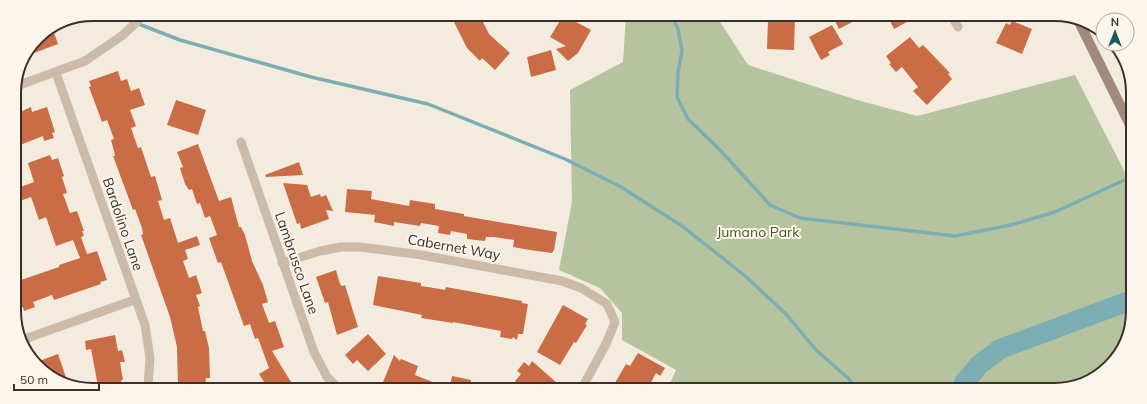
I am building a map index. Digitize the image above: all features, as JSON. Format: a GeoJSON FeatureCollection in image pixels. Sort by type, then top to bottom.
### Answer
{"type":"FeatureCollection","features":[{"type":"Feature","properties":{"kind":"main road"},"geometry":{"type":"LineString","coordinates":[[1081,27],[1126,117]]}},
{"type":"Feature","properties":{"kind":"street"},"geometry":{"type":"LineString","coordinates":[[21,85],[85,61],[123,36],[137,21]]}},
{"type":"Feature","properties":{"kind":"street"},"geometry":{"type":"LineString","coordinates":[[955,21],[958,27]]}},
{"type":"Feature","properties":{"kind":"street","name":"Bardolino Lane"},"geometry":{"type":"LineString","coordinates":[[56,73],[134,300],[145,326],[150,358],[148,383]]}},
{"type":"Feature","properties":{"kind":"street","name":"Lambrusco Lane"},"geometry":{"type":"LineString","coordinates":[[241,142],[314,352],[327,377],[333,383]]}},
{"type":"Feature","properties":{"kind":"street","name":"Cabernet Way"},"geometry":{"type":"LineString","coordinates":[[282,263],[341,247],[360,246],[422,255],[562,281],[594,294],[607,304],[615,322],[613,329],[585,383]]}},
{"type":"Feature","properties":{"kind":"street"},"geometry":{"type":"LineString","coordinates":[[27,338],[134,300]]}},
{"type":"Feature","properties":{"kind":"green space","name":"Jumano Park"},"geometry":{"type":"Polygon","coordinates":[[[626,21],[720,21],[748,65],[857,100],[917,116],[1075,75],[1126,174],[1126,311],[1124,329],[1114,351],[1105,362],[1086,376],[1068,382],[1058,383],[670,383],[676,370],[622,340],[622,313],[600,288],[559,270],[572,202],[570,90],[623,62],[626,21]]]}},
{"type":"Feature","properties":{"kind":"building"},"geometry":{"type":"Polygon","coordinates":[[[454,21],[482,21],[489,34],[510,53],[495,70],[482,58],[480,61],[467,48],[454,21]]]}},
{"type":"Feature","properties":{"kind":"building"},"geometry":{"type":"Polygon","coordinates":[[[560,21],[574,21],[591,30],[578,53],[568,61],[556,49],[566,46],[550,37],[560,21]]]}},
{"type":"Feature","properties":{"kind":"building"},"geometry":{"type":"Polygon","coordinates":[[[768,21],[795,21],[794,50],[767,49],[768,21]]]}},
{"type":"Feature","properties":{"kind":"building"},"geometry":{"type":"Polygon","coordinates":[[[835,21],[854,21],[839,29],[835,21]]]}},
{"type":"Feature","properties":{"kind":"building"},"geometry":{"type":"Polygon","coordinates":[[[890,21],[909,21],[894,29],[890,21]]]}},
{"type":"Feature","properties":{"kind":"building"},"geometry":{"type":"Polygon","coordinates":[[[1012,21],[1032,29],[1022,54],[996,43],[1006,23],[1010,25],[1012,21]]]}},
{"type":"Feature","properties":{"kind":"building"},"geometry":{"type":"Polygon","coordinates":[[[832,25],[843,44],[828,52],[830,55],[821,60],[809,37],[832,25]]]}},
{"type":"Feature","properties":{"kind":"building"},"geometry":{"type":"Polygon","coordinates":[[[54,33],[58,44],[34,53],[36,49],[54,33]]]}},
{"type":"Feature","properties":{"kind":"building"},"geometry":{"type":"Polygon","coordinates":[[[910,37],[919,48],[923,45],[950,73],[948,74],[952,79],[927,105],[913,91],[918,87],[902,67],[896,72],[889,64],[891,63],[886,56],[910,37]]]}},
{"type":"Feature","properties":{"kind":"building"},"geometry":{"type":"Polygon","coordinates":[[[551,50],[556,70],[531,77],[527,57],[551,50]]]}},
{"type":"Feature","properties":{"kind":"building"},"geometry":{"type":"Polygon","coordinates":[[[118,71],[121,81],[127,79],[131,91],[139,88],[145,105],[130,110],[136,126],[131,128],[138,148],[141,147],[151,177],[155,176],[162,200],[158,201],[164,220],[170,218],[178,243],[197,236],[200,245],[185,250],[188,259],[183,261],[189,278],[196,275],[202,293],[196,295],[200,306],[198,307],[203,331],[205,331],[209,348],[210,378],[206,378],[205,383],[178,383],[177,347],[170,317],[141,235],[143,234],[142,228],[135,209],[133,210],[113,156],[115,156],[111,140],[114,139],[107,120],[102,122],[89,87],[91,86],[89,81],[118,71]]]}},
{"type":"Feature","properties":{"kind":"building"},"geometry":{"type":"Polygon","coordinates":[[[176,100],[206,110],[198,135],[167,125],[176,100]]]}},
{"type":"Feature","properties":{"kind":"building"},"geometry":{"type":"Polygon","coordinates":[[[31,107],[32,112],[47,107],[55,132],[52,133],[54,138],[44,141],[43,136],[21,145],[21,112],[31,107]]]}},
{"type":"Feature","properties":{"kind":"building"},"geometry":{"type":"Polygon","coordinates":[[[198,144],[219,201],[231,197],[239,227],[241,227],[245,235],[252,261],[263,285],[268,302],[262,304],[269,323],[275,321],[284,347],[272,351],[292,383],[265,383],[259,374],[269,368],[258,338],[255,339],[250,324],[244,326],[221,262],[218,263],[209,238],[217,235],[210,216],[205,218],[200,203],[197,204],[192,189],[189,190],[185,184],[180,168],[183,167],[177,152],[198,144]]]}},
{"type":"Feature","properties":{"kind":"building"},"geometry":{"type":"Polygon","coordinates":[[[50,155],[52,160],[58,158],[64,176],[62,177],[67,193],[63,194],[70,213],[77,211],[84,231],[82,231],[84,236],[81,237],[87,254],[97,251],[107,280],[100,282],[101,284],[54,300],[52,295],[33,302],[35,307],[24,311],[23,307],[21,308],[21,280],[80,258],[73,240],[56,246],[46,217],[39,220],[31,197],[21,201],[21,187],[34,182],[28,163],[50,155]]]}},
{"type":"Feature","properties":{"kind":"building"},"geometry":{"type":"Polygon","coordinates":[[[299,162],[303,175],[266,177],[265,175],[299,162]]]}},
{"type":"Feature","properties":{"kind":"building"},"geometry":{"type":"Polygon","coordinates":[[[283,183],[307,185],[311,197],[320,194],[321,197],[326,195],[333,211],[326,210],[329,219],[301,229],[300,223],[297,224],[283,183]]]}},
{"type":"Feature","properties":{"kind":"building"},"geometry":{"type":"Polygon","coordinates":[[[347,189],[372,191],[371,199],[409,206],[410,200],[435,204],[435,209],[464,214],[464,216],[557,232],[554,250],[552,253],[513,247],[514,240],[494,237],[486,237],[485,241],[467,239],[467,234],[451,231],[450,235],[438,233],[439,226],[421,223],[420,226],[394,222],[394,226],[374,222],[375,215],[345,212],[347,189]]]}},
{"type":"Feature","properties":{"kind":"building"},"geometry":{"type":"Polygon","coordinates":[[[336,270],[340,284],[342,286],[345,285],[358,327],[337,335],[328,302],[325,303],[316,277],[336,270]]]}},
{"type":"Feature","properties":{"kind":"building"},"geometry":{"type":"Polygon","coordinates":[[[378,276],[421,283],[421,286],[445,290],[446,287],[522,301],[522,303],[528,304],[523,334],[518,334],[517,340],[513,337],[512,339],[500,337],[501,331],[421,318],[422,315],[373,305],[378,276]]]}},
{"type":"Feature","properties":{"kind":"building"},"geometry":{"type":"Polygon","coordinates":[[[563,305],[588,319],[585,324],[587,325],[576,343],[574,342],[560,365],[537,352],[563,305]]]}},
{"type":"Feature","properties":{"kind":"building"},"geometry":{"type":"Polygon","coordinates":[[[368,334],[386,354],[368,371],[357,360],[353,364],[345,355],[368,334]]]}},
{"type":"Feature","properties":{"kind":"building"},"geometry":{"type":"Polygon","coordinates":[[[115,335],[118,351],[122,350],[125,362],[120,362],[123,380],[121,380],[122,383],[97,383],[91,349],[86,350],[85,341],[115,335]]]}},
{"type":"Feature","properties":{"kind":"building"},"geometry":{"type":"Polygon","coordinates":[[[638,353],[665,368],[660,376],[656,373],[651,383],[615,383],[626,364],[630,366],[638,353]]]}},
{"type":"Feature","properties":{"kind":"building"},"geometry":{"type":"Polygon","coordinates":[[[58,354],[66,377],[49,368],[41,360],[58,354]]]}},
{"type":"Feature","properties":{"kind":"building"},"geometry":{"type":"Polygon","coordinates":[[[394,355],[400,361],[401,359],[418,366],[415,375],[435,383],[383,383],[394,355]]]}},
{"type":"Feature","properties":{"kind":"building"},"geometry":{"type":"Polygon","coordinates":[[[532,361],[556,382],[517,383],[515,381],[521,374],[517,371],[524,362],[529,366],[532,361]]]}},
{"type":"Feature","properties":{"kind":"building"},"geometry":{"type":"Polygon","coordinates":[[[452,376],[471,380],[471,383],[451,383],[452,376]]]}},
{"type":"Feature","properties":{"kind":"waterway"},"geometry":{"type":"LineString","coordinates":[[131,21],[180,40],[311,77],[428,104],[565,159],[621,187],[682,226],[744,275],[786,314],[816,350],[849,379],[851,383]]}},
{"type":"Feature","properties":{"kind":"waterway"},"geometry":{"type":"LineString","coordinates":[[674,21],[678,29],[682,51],[678,72],[677,97],[688,119],[720,150],[770,205],[800,218],[955,236],[1011,225],[1055,212],[1126,179]]}},
{"type":"Feature","properties":{"kind":"waterway"},"geometry":{"type":"LineString","coordinates":[[964,383],[979,365],[1000,349],[1126,302]]}}]}
